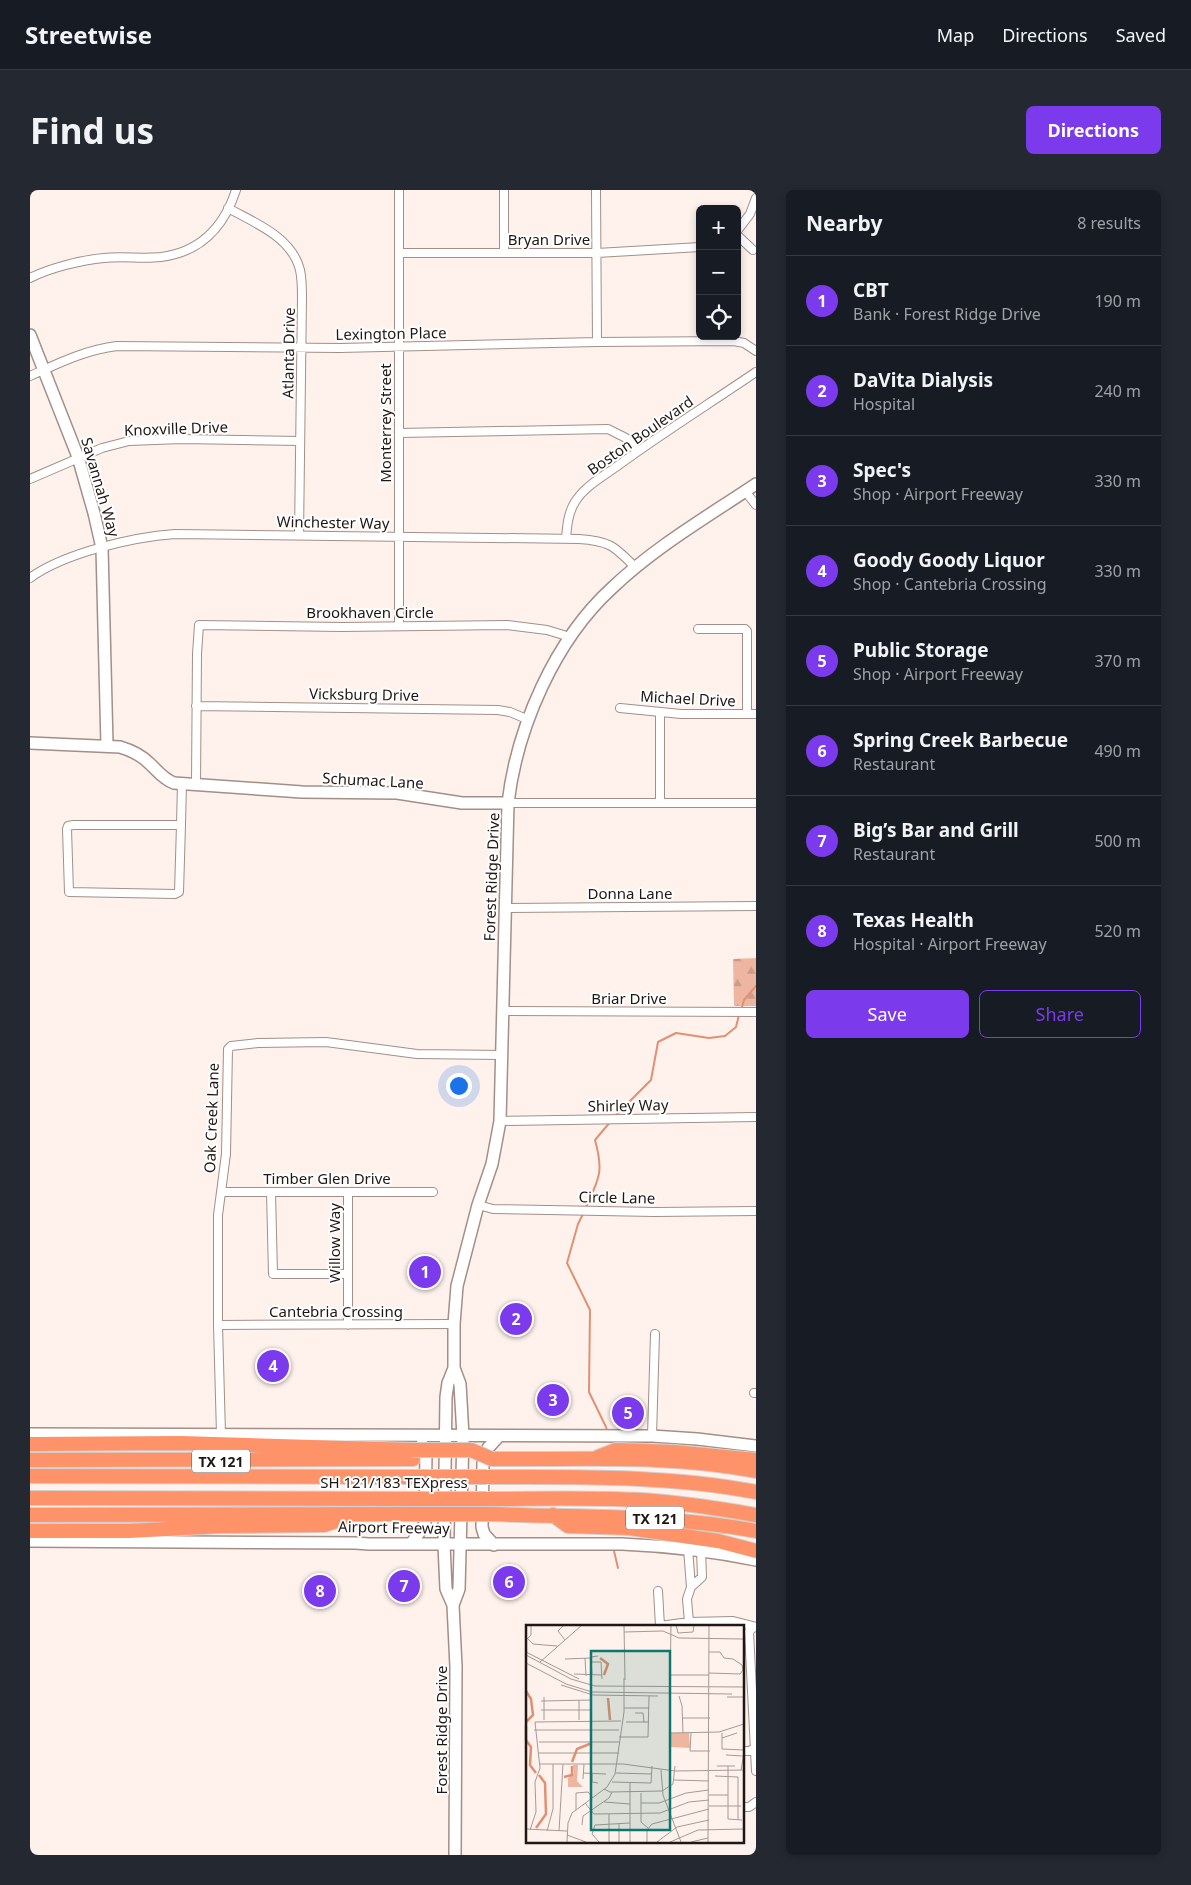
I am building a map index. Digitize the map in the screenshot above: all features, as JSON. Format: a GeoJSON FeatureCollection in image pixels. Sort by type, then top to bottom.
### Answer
{"type":"FeatureCollection","features":[{"type":"Feature","properties":{"kind":"highway"},"geometry":{"type":"LineString","coordinates":[[30,1444],[236,1444],[353,1449],[412,1454]]}},
{"type":"Feature","properties":{"kind":"highway"},"geometry":{"type":"LineString","coordinates":[[591,1460],[616,1450],[674,1452],[756,1460]]}},
{"type":"Feature","properties":{"kind":"highway","name":"TX 121"},"geometry":{"type":"LineString","coordinates":[[30,1460],[412,1454],[496,1459],[703,1464],[756,1471]]}},
{"type":"Feature","properties":{"kind":"highway","name":"SH 121/183 TEXpress"},"geometry":{"type":"LineString","coordinates":[[30,1476],[640,1478],[703,1484],[756,1492]]}},
{"type":"Feature","properties":{"kind":"highway","name":"SH 121/183 TEXpress"},"geometry":{"type":"LineString","coordinates":[[30,1498],[601,1499],[653,1501],[702,1506],[756,1515]]}},
{"type":"Feature","properties":{"kind":"highway","name":"Airport Freeway"},"geometry":{"type":"LineString","coordinates":[[30,1514],[491,1514],[618,1516],[676,1519],[756,1531]]}},
{"type":"Feature","properties":{"kind":"highway"},"geometry":{"type":"LineString","coordinates":[[30,1531],[129,1531],[222,1526],[324,1525],[360,1514]]}},
{"type":"Feature","properties":{"kind":"highway"},"geometry":{"type":"LineString","coordinates":[[553,1515],[568,1526],[638,1529],[718,1541],[756,1551]]}},
{"type":"Feature","properties":{"kind":"main road","name":"Savannah Way"},"geometry":{"type":"LineString","coordinates":[[30,335],[78,457],[102,548],[107,745]]}},
{"type":"Feature","properties":{"kind":"main road","name":"Forest Ridge Drive"},"geometry":{"type":"LineString","coordinates":[[453,1605],[459,1589],[463,1436],[460,1384],[454,1368],[454,1324],[457,1286],[478,1205],[492,1164],[500,1121],[508,803],[516,759],[544,683],[570,637],[600,600],[635,567],[664,545],[756,484]]}},
{"type":"Feature","properties":{"kind":"main road","name":"Schumac Lane"},"geometry":{"type":"LineString","coordinates":[[30,742],[107,745],[129,750],[147,761],[168,781],[182,783],[302,792],[397,793],[462,803],[508,803]]}},
{"type":"Feature","properties":{"kind":"main road","name":"Forest Ridge Drive"},"geometry":{"type":"LineString","coordinates":[[454,1368],[448,1383],[444,1545],[446,1589],[453,1605],[456,1667],[455,1855]]}},
{"type":"Feature","properties":{"kind":"main road"},"geometry":{"type":"LineString","coordinates":[[30,1434],[652,1436],[756,1446]]}},
{"type":"Feature","properties":{"kind":"main road"},"geometry":{"type":"LineString","coordinates":[[411,1544],[425,1524],[426,1452],[417,1436]]}},
{"type":"Feature","properties":{"kind":"main road"},"geometry":{"type":"LineString","coordinates":[[494,1545],[484,1534],[482,1527],[483,1464],[488,1448],[499,1436]]}},
{"type":"Feature","properties":{"kind":"main road","name":"Airport Freeway"},"geometry":{"type":"LineString","coordinates":[[30,1541],[444,1545],[622,1544],[701,1550],[756,1560]]}},
{"type":"Feature","properties":{"kind":"street"},"geometry":{"type":"LineString","coordinates":[[30,278],[46,271],[92,260],[160,257],[183,253],[202,241],[216,228],[236,190]]}},
{"type":"Feature","properties":{"kind":"street","name":"Monterrey Street"},"geometry":{"type":"LineString","coordinates":[[399,190],[399,626]]}},
{"type":"Feature","properties":{"kind":"street"},"geometry":{"type":"LineString","coordinates":[[504,190],[504,253]]}},
{"type":"Feature","properties":{"kind":"street"},"geometry":{"type":"LineString","coordinates":[[596,190],[597,342]]}},
{"type":"Feature","properties":{"kind":"street"},"geometry":{"type":"LineString","coordinates":[[741,226],[750,214],[756,198]]}},
{"type":"Feature","properties":{"kind":"street","name":"Atlanta Drive"},"geometry":{"type":"LineString","coordinates":[[228,208],[276,235],[287,246],[296,260],[301,277],[302,348],[299,535]]}},
{"type":"Feature","properties":{"kind":"street"},"geometry":{"type":"LineString","coordinates":[[741,239],[753,250]]}},
{"type":"Feature","properties":{"kind":"street","name":"Bryan Drive"},"geometry":{"type":"LineString","coordinates":[[399,253],[597,253],[696,247]]}},
{"type":"Feature","properties":{"kind":"street","name":"Lexington Place"},"geometry":{"type":"LineString","coordinates":[[30,376],[68,358],[101,348],[117,346],[302,348],[734,341],[744,343],[756,351]]}},
{"type":"Feature","properties":{"kind":"street","name":"Boston Boulevard"},"geometry":{"type":"LineString","coordinates":[[566,539],[568,520],[576,501],[589,487],[637,452],[756,372]]}},
{"type":"Feature","properties":{"kind":"street"},"geometry":{"type":"LineString","coordinates":[[399,433],[608,429],[626,438],[637,452]]}},
{"type":"Feature","properties":{"kind":"street","name":"Knoxville Drive"},"geometry":{"type":"LineString","coordinates":[[30,479],[102,448],[138,440],[300,441]]}},
{"type":"Feature","properties":{"kind":"street"},"geometry":{"type":"LineString","coordinates":[[745,491],[756,505]]}},
{"type":"Feature","properties":{"kind":"street","name":"Winchester Way"},"geometry":{"type":"LineString","coordinates":[[30,578],[51,564],[102,548],[152,536],[299,535],[596,540],[611,544],[635,567]]}},
{"type":"Feature","properties":{"kind":"street","name":"Brookhaven Circle"},"geometry":{"type":"LineString","coordinates":[[196,706],[198,627],[202,625],[507,625],[547,630],[570,637]]}},
{"type":"Feature","properties":{"kind":"street"},"geometry":{"type":"LineString","coordinates":[[698,629],[745,629],[747,631],[747,714]]}},
{"type":"Feature","properties":{"kind":"street"},"geometry":{"type":"LineString","coordinates":[[196,706],[196,784]]}},
{"type":"Feature","properties":{"kind":"street","name":"Vicksburg Drive"},"geometry":{"type":"LineString","coordinates":[[196,706],[498,710],[510,712],[529,720]]}},
{"type":"Feature","properties":{"kind":"street","name":"Michael Drive"},"geometry":{"type":"LineString","coordinates":[[620,708],[660,712],[756,714]]}},
{"type":"Feature","properties":{"kind":"street"},"geometry":{"type":"LineString","coordinates":[[660,712],[660,803]]}},
{"type":"Feature","properties":{"kind":"street"},"geometry":{"type":"LineString","coordinates":[[182,783],[182,825],[179,892],[175,894],[72,893],[68,890],[68,826],[182,825]]}},
{"type":"Feature","properties":{"kind":"street","name":"Schumac Lane"},"geometry":{"type":"LineString","coordinates":[[508,803],[756,803]]}},
{"type":"Feature","properties":{"kind":"street","name":"Donna Lane"},"geometry":{"type":"LineString","coordinates":[[504,908],[756,906]]}},
{"type":"Feature","properties":{"kind":"street","name":"Briar Drive"},"geometry":{"type":"LineString","coordinates":[[502,1011],[756,1012]]}},
{"type":"Feature","properties":{"kind":"street","name":"Oak Creek Lane"},"geometry":{"type":"LineString","coordinates":[[221,1434],[218,1325],[218,1215],[226,1148],[226,1055],[228,1049],[231,1046],[258,1043],[326,1042],[417,1054],[502,1055]]}},
{"type":"Feature","properties":{"kind":"street","name":"Shirley Way"},"geometry":{"type":"LineString","coordinates":[[500,1121],[756,1117]]}},
{"type":"Feature","properties":{"kind":"street","name":"Timber Glen Drive"},"geometry":{"type":"LineString","coordinates":[[221,1192],[433,1192]]}},
{"type":"Feature","properties":{"kind":"street"},"geometry":{"type":"LineString","coordinates":[[271,1192],[274,1274],[348,1274]]}},
{"type":"Feature","properties":{"kind":"street","name":"Willow Way"},"geometry":{"type":"LineString","coordinates":[[348,1192],[348,1324]]}},
{"type":"Feature","properties":{"kind":"street","name":"Circle Lane"},"geometry":{"type":"LineString","coordinates":[[478,1205],[493,1209],[589,1211],[756,1210]]}},
{"type":"Feature","properties":{"kind":"street","name":"Cantebria Crossing"},"geometry":{"type":"LineString","coordinates":[[218,1325],[454,1324]]}},
{"type":"Feature","properties":{"kind":"street"},"geometry":{"type":"LineString","coordinates":[[652,1436],[654,1334]]}},
{"type":"Feature","properties":{"kind":"street"},"geometry":{"type":"LineString","coordinates":[[688,1549],[691,1586],[687,1599],[689,1622]]}},
{"type":"Feature","properties":{"kind":"street"},"geometry":{"type":"LineString","coordinates":[[691,1586],[702,1577],[701,1550]]}},
{"type":"Feature","properties":{"kind":"street"},"geometry":{"type":"LineString","coordinates":[[658,1590],[660,1625]]}},
{"type":"Feature","properties":{"kind":"street"},"geometry":{"type":"LineString","coordinates":[[667,1625],[689,1622],[733,1621],[743,1622],[754,1627],[749,1631],[756,1771]]}},
{"type":"Feature","properties":{"kind":"street"},"geometry":{"type":"LineString","coordinates":[[744,1668],[751,1668]]}},
{"type":"Feature","properties":{"kind":"street"},"geometry":{"type":"LineString","coordinates":[[744,1751],[750,1751],[755,1747]]}},
{"type":"Feature","properties":{"kind":"street"},"geometry":{"type":"LineString","coordinates":[[744,1807],[749,1807],[756,1802]]}},
{"type":"Feature","properties":{"kind":"green space"},"geometry":{"type":"Polygon","coordinates":[[[756,958],[756,1006],[734,1006],[733,959],[756,958]]]}},
{"type":"Feature","properties":{"kind":"waterway"},"geometry":{"type":"LineString","coordinates":[[741,1011],[744,1000],[756,986]]}},
{"type":"Feature","properties":{"kind":"waterway"},"geometry":{"type":"LineString","coordinates":[[615,1116],[651,1080],[658,1042],[676,1033],[709,1038],[725,1036],[736,1027],[739,1015]]}},
{"type":"Feature","properties":{"kind":"waterway"},"geometry":{"type":"LineString","coordinates":[[586,1207],[597,1182],[600,1168],[595,1140],[611,1121]]}},
{"type":"Feature","properties":{"kind":"waterway"},"geometry":{"type":"LineString","coordinates":[[583,1214],[578,1224],[567,1263],[590,1310],[589,1392],[607,1430]]}},
{"type":"Feature","properties":{"kind":"waterway"},"geometry":{"type":"LineString","coordinates":[[614,1551],[618,1568]]}},
{"type":"Feature","properties":{"kind":"place","name":"CBT"},"geometry":{"type":"Point","coordinates":[425,1272]}},
{"type":"Feature","properties":{"kind":"place","name":"DaVita Dialysis"},"geometry":{"type":"Point","coordinates":[516,1319]}},
{"type":"Feature","properties":{"kind":"place","name":"Goody Goody Liquor"},"geometry":{"type":"Point","coordinates":[273,1366]}},
{"type":"Feature","properties":{"kind":"place","name":"Spec's"},"geometry":{"type":"Point","coordinates":[553,1400]}},
{"type":"Feature","properties":{"kind":"place","name":"Public Storage"},"geometry":{"type":"Point","coordinates":[628,1413]}},
{"type":"Feature","properties":{"kind":"place","name":"Spring Creek Barbecue"},"geometry":{"type":"Point","coordinates":[509,1582]}},
{"type":"Feature","properties":{"kind":"place","name":"Big’s Bar and Grill"},"geometry":{"type":"Point","coordinates":[404,1586]}},
{"type":"Feature","properties":{"kind":"place","name":"Texas Health"},"geometry":{"type":"Point","coordinates":[320,1591]}}]}
